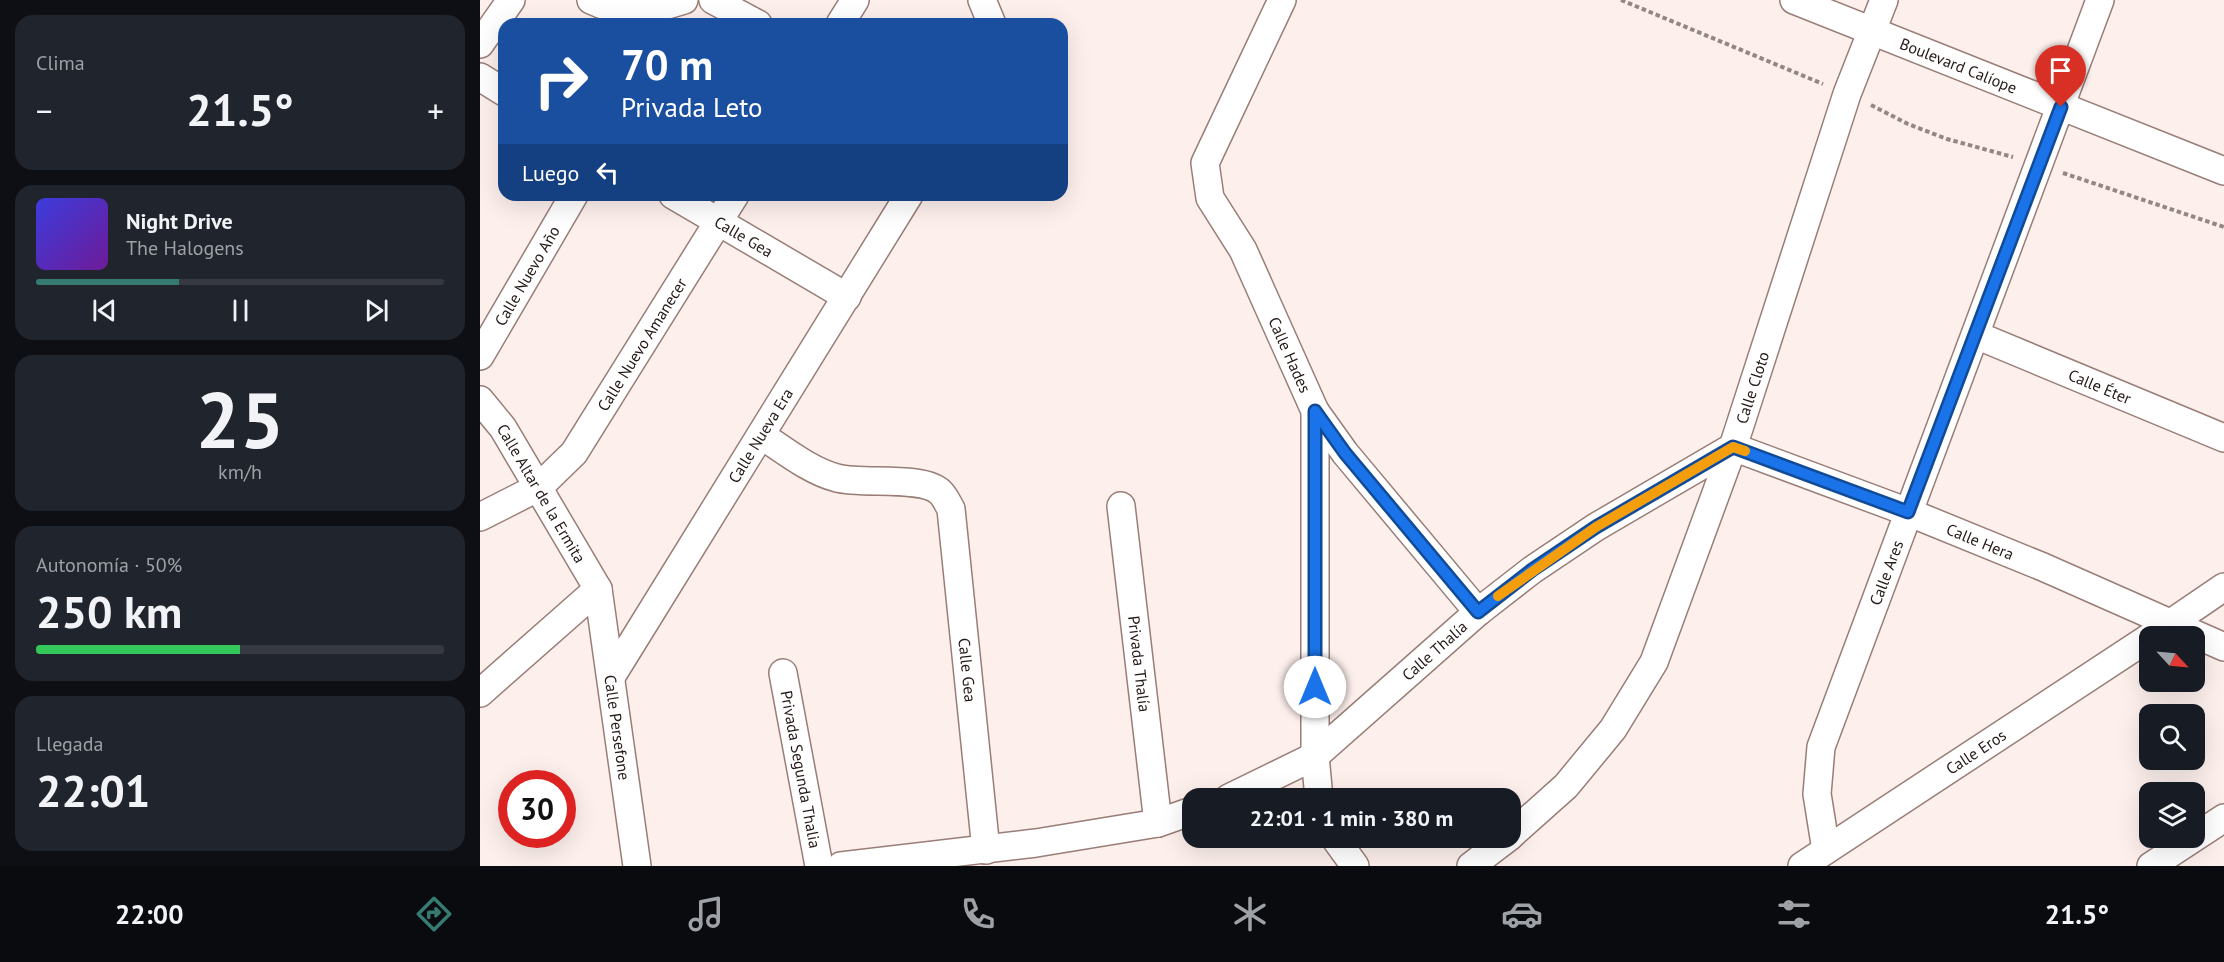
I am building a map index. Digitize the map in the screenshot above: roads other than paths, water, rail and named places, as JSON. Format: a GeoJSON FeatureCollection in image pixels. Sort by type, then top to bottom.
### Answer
{"type":"FeatureCollection","features":[{"type":"Feature","properties":{"kind":"street"},"geometry":{"type":"LineString","coordinates":[[498,18],[511,0]]}},
{"type":"Feature","properties":{"kind":"street"},"geometry":{"type":"LineString","coordinates":[[591,0],[628,12],[654,9],[684,0]]}},
{"type":"Feature","properties":{"kind":"street"},"geometry":{"type":"LineString","coordinates":[[687,18],[698,0]]}},
{"type":"Feature","properties":{"kind":"street"},"geometry":{"type":"LineString","coordinates":[[713,0],[748,18]]}},
{"type":"Feature","properties":{"kind":"street"},"geometry":{"type":"LineString","coordinates":[[844,18],[855,0]]}},
{"type":"Feature","properties":{"kind":"street"},"geometry":{"type":"LineString","coordinates":[[982,0],[990,18]]}},
{"type":"Feature","properties":{"kind":"street","name":"Calle Hades"},"geometry":{"type":"LineString","coordinates":[[1282,0],[1205,163],[1210,198],[1243,250],[1315,411],[1314,756],[1318,788]]}},
{"type":"Feature","properties":{"kind":"street","name":"Boulevard Calíope"},"geometry":{"type":"LineString","coordinates":[[1794,0],[2224,171]]}},
{"type":"Feature","properties":{"kind":"street","name":"Calle Cloto"},"geometry":{"type":"LineString","coordinates":[[1521,826],[1566,786],[1580,770],[1612,729],[1654,662],[1733,447],[1847,94],[1870,30],[1884,0]]}},
{"type":"Feature","properties":{"kind":"street","name":"Calle Ares"},"geometry":{"type":"LineString","coordinates":[[1826,850],[1817,794],[1821,747],[2100,0]]}},
{"type":"Feature","properties":{"kind":"street"},"geometry":{"type":"LineString","coordinates":[[480,44],[498,18]]}},
{"type":"Feature","properties":{"kind":"street"},"geometry":{"type":"LineString","coordinates":[[480,77],[498,88]]}},
{"type":"Feature","properties":{"kind":"street","name":"Calle Nuevo Año"},"geometry":{"type":"LineString","coordinates":[[480,356],[570,201]]}},
{"type":"Feature","properties":{"kind":"street","name":"Calle Gea"},"geometry":{"type":"LineString","coordinates":[[683,201],[847,297]]}},
{"type":"Feature","properties":{"kind":"street","name":"Calle Nuevo Amanecer"},"geometry":{"type":"LineString","coordinates":[[480,517],[540,487],[574,453],[731,201]]}},
{"type":"Feature","properties":{"kind":"street","name":"Calle Nueva Era"},"geometry":{"type":"LineString","coordinates":[[611,677],[905,201]]}},
{"type":"Feature","properties":{"kind":"street","name":"Calle Éter"},"geometry":{"type":"LineString","coordinates":[[1976,335],[2224,438]]}},
{"type":"Feature","properties":{"kind":"street","name":"Calle Altar de la Ermita"},"geometry":{"type":"LineString","coordinates":[[480,400],[503,428],[540,487],[598,589]]}},
{"type":"Feature","properties":{"kind":"street"},"geometry":{"type":"LineString","coordinates":[[1315,411],[1345,453],[1478,612]]}},
{"type":"Feature","properties":{"kind":"street","name":"Calle Gea"},"geometry":{"type":"LineString","coordinates":[[761,435],[811,466],[836,478],[860,482],[928,486],[941,492],[951,509],[986,850]]}},
{"type":"Feature","properties":{"kind":"street","name":"Calle Hera"},"geometry":{"type":"LineString","coordinates":[[1733,447],[1908,512],[2043,567],[2146,626]]}},
{"type":"Feature","properties":{"kind":"street","name":"Calle Thalía"},"geometry":{"type":"LineString","coordinates":[[1249,788],[1314,756],[1478,612],[1532,570],[1596,527],[1733,447]]}},
{"type":"Feature","properties":{"kind":"street","name":"Privada Thalía"},"geometry":{"type":"LineString","coordinates":[[1121,506],[1158,823]]}},
{"type":"Feature","properties":{"kind":"street","name":"Calle Eros"},"geometry":{"type":"LineString","coordinates":[[2166,626],[2224,587]]}},
{"type":"Feature","properties":{"kind":"street"},"geometry":{"type":"LineString","coordinates":[[480,693],[598,589]]}},
{"type":"Feature","properties":{"kind":"street","name":"Calle Persefone"},"geometry":{"type":"LineString","coordinates":[[598,589],[637,866]]}},
{"type":"Feature","properties":{"kind":"street","name":"Calle Hera"},"geometry":{"type":"LineString","coordinates":[[2205,643],[2224,647]]}},
{"type":"Feature","properties":{"kind":"street","name":"Calle Eros"},"geometry":{"type":"LineString","coordinates":[[1802,866],[2139,644]]}},
{"type":"Feature","properties":{"kind":"street","name":"Privada Segunda Thalia"},"geometry":{"type":"LineString","coordinates":[[783,673],[819,866]]}},
{"type":"Feature","properties":{"kind":"street"},"geometry":{"type":"LineString","coordinates":[[841,866],[986,850],[1158,823],[1182,815]]}},
{"type":"Feature","properties":{"kind":"street"},"geometry":{"type":"LineString","coordinates":[[2151,866],[2224,818]]}},
{"type":"Feature","properties":{"kind":"street"},"geometry":{"type":"LineString","coordinates":[[1342,848],[1355,866]]}},
{"type":"Feature","properties":{"kind":"street","name":"Calle Cloto"},"geometry":{"type":"LineString","coordinates":[[1471,866],[1494,848]]}}]}
